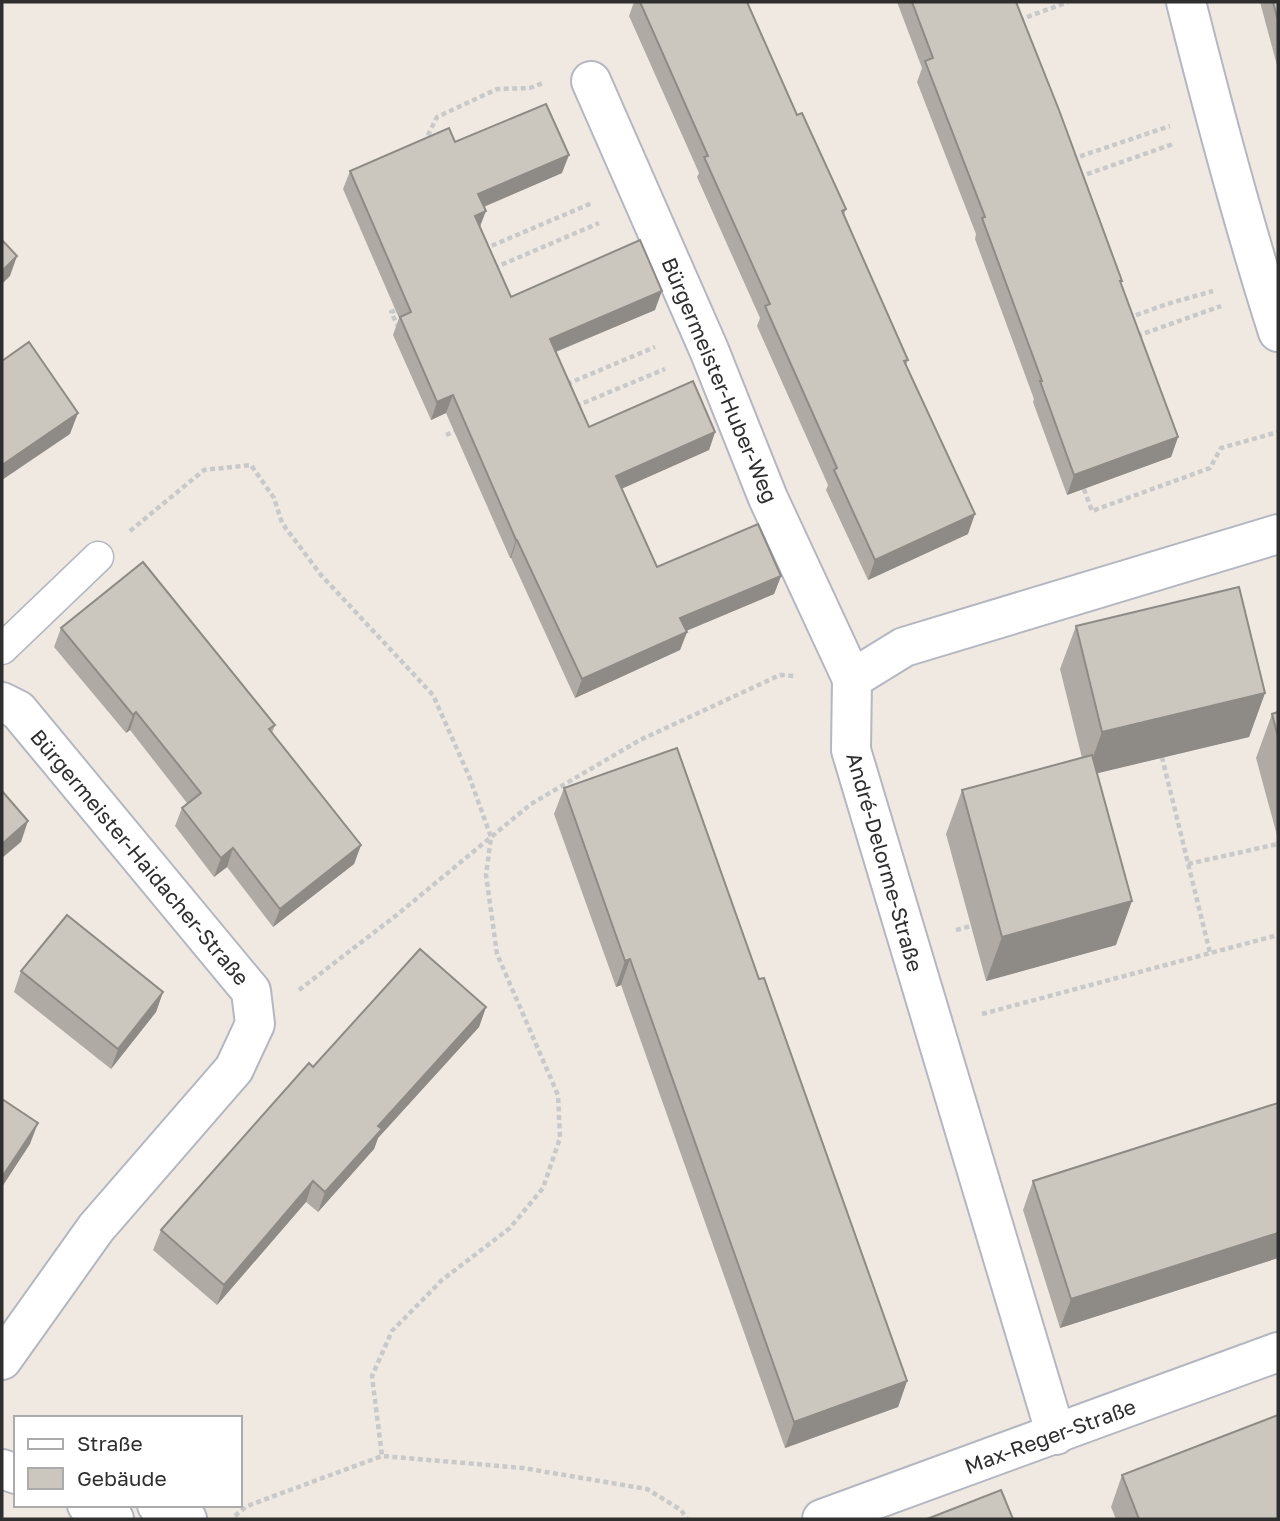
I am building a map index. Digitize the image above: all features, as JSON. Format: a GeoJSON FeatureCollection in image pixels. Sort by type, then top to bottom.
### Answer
{"type":"FeatureCollection","features":[{"type":"Feature","properties":{"kind":"street"},"geometry":{"type":"LineString","coordinates":[[1186,2],[1216,119],[1278,332]]}},
{"type":"Feature","properties":{"kind":"street","name":"Bürgermeister-Huber-Weg"},"geometry":{"type":"LineString","coordinates":[[591,81],[704,339],[768,498],[852,679]]}},
{"type":"Feature","properties":{"kind":"street"},"geometry":{"type":"LineString","coordinates":[[852,679],[904,647],[1278,534]]}},
{"type":"Feature","properties":{"kind":"street","name":"André-Delorme-Straße"},"geometry":{"type":"LineString","coordinates":[[852,679],[851,750],[1056,1435]]}},
{"type":"Feature","properties":{"kind":"street","name":"Bürgermeister-Haidacher-Straße"},"geometry":{"type":"LineString","coordinates":[[2,702],[18,710],[251,991],[255,1024]]}},
{"type":"Feature","properties":{"kind":"street"},"geometry":{"type":"LineString","coordinates":[[2,1360],[96,1228],[234,1069],[255,1024]]}},
{"type":"Feature","properties":{"kind":"street","name":"Max-Reger-Straße"},"geometry":{"type":"LineString","coordinates":[[822,1519],[1278,1352]]}},
{"type":"Feature","properties":{"kind":"street"},"geometry":{"type":"LineString","coordinates":[[91,1507],[114,1519]]}},
{"type":"Feature","properties":{"kind":"street"},"geometry":{"type":"LineString","coordinates":[[163,1507],[187,1519]]}},
{"type":"Feature","properties":{"kind":"lane"},"geometry":{"type":"LineString","coordinates":[[2,649],[99,557]]}},
{"type":"Feature","properties":{"kind":"path"},"geometry":{"type":"LineString","coordinates":[[1016,21],[1068,2]]}},
{"type":"Feature","properties":{"kind":"path"},"geometry":{"type":"LineString","coordinates":[[424,144],[438,117],[497,89],[530,88],[570,71],[591,81]]}},
{"type":"Feature","properties":{"kind":"path"},"geometry":{"type":"LineString","coordinates":[[1061,163],[1216,119]]}},
{"type":"Feature","properties":{"kind":"path"},"geometry":{"type":"LineString","coordinates":[[1075,178],[1216,119]]}},
{"type":"Feature","properties":{"kind":"path"},"geometry":{"type":"LineString","coordinates":[[483,250],[641,193]]}},
{"type":"Feature","properties":{"kind":"path"},"geometry":{"type":"LineString","coordinates":[[493,268],[641,193]]}},
{"type":"Feature","properties":{"kind":"path"},"geometry":{"type":"LineString","coordinates":[[1119,321],[1167,304],[1263,284]]}},
{"type":"Feature","properties":{"kind":"path"},"geometry":{"type":"LineString","coordinates":[[1127,339],[1263,284]]}},
{"type":"Feature","properties":{"kind":"path"},"geometry":{"type":"LineString","coordinates":[[401,332],[391,312],[404,307]]}},
{"type":"Feature","properties":{"kind":"path"},"geometry":{"type":"LineString","coordinates":[[560,387],[704,339]]}},
{"type":"Feature","properties":{"kind":"path"},"geometry":{"type":"LineString","coordinates":[[572,408],[704,339]]}},
{"type":"Feature","properties":{"kind":"path"},"geometry":{"type":"LineString","coordinates":[[446,435],[459,429]]}},
{"type":"Feature","properties":{"kind":"path"},"geometry":{"type":"LineString","coordinates":[[1084,489],[1092,511],[1210,468],[1221,448],[1278,432]]}},
{"type":"Feature","properties":{"kind":"path"},"geometry":{"type":"LineString","coordinates":[[99,557],[204,470],[251,465],[274,498],[282,523],[321,575],[433,695],[469,776],[491,837],[486,874],[496,954],[558,1095],[560,1138],[543,1188],[510,1228],[442,1280],[393,1331],[372,1376],[383,1456]]}},
{"type":"Feature","properties":{"kind":"path"},"geometry":{"type":"LineString","coordinates":[[255,1024],[398,914],[531,804],[640,740],[780,675],[852,679]]}},
{"type":"Feature","properties":{"kind":"path"},"geometry":{"type":"LineString","coordinates":[[1162,757],[1210,953]]}},
{"type":"Feature","properties":{"kind":"path"},"geometry":{"type":"LineString","coordinates":[[1188,864],[1278,844]]}},
{"type":"Feature","properties":{"kind":"path"},"geometry":{"type":"LineString","coordinates":[[934,1027],[1278,935]]}},
{"type":"Feature","properties":{"kind":"path"},"geometry":{"type":"LineString","coordinates":[[232,1519],[247,1507],[383,1456],[523,1468],[647,1489],[681,1510],[687,1519]]}},
{"type":"Feature","properties":{"kind":"building"},"geometry":{"type":"Polygon","coordinates":[[[640,2],[747,2],[797,115],[802,113],[846,209],[842,211],[908,360],[904,361],[975,514],[875,560],[765,306],[770,304],[704,157],[708,156],[640,2]]]}},
{"type":"Feature","properties":{"kind":"building"},"geometry":{"type":"Polygon","coordinates":[[[912,2],[1016,2],[1059,110],[1178,437],[1074,475],[982,218],[985,217],[925,61],[933,58],[912,2]]]}},
{"type":"Feature","properties":{"kind":"building"},"geometry":{"type":"Polygon","coordinates":[[[1273,2],[1278,2],[1278,21],[1273,2]]]}},
{"type":"Feature","properties":{"kind":"building"},"geometry":{"type":"Polygon","coordinates":[[[546,104],[569,155],[478,194],[486,211],[475,216],[511,297],[640,240],[662,291],[550,339],[589,427],[693,381],[715,432],[616,476],[657,567],[758,524],[781,576],[680,618],[687,632],[582,679],[516,540],[453,395],[437,402],[400,317],[411,312],[350,171],[449,128],[455,142],[546,104]]]}},
{"type":"Feature","properties":{"kind":"building"},"geometry":{"type":"Polygon","coordinates":[[[2,240],[17,256],[2,271],[2,240]]]}},
{"type":"Feature","properties":{"kind":"building"},"geometry":{"type":"Polygon","coordinates":[[[29,342],[78,413],[2,465],[2,361],[29,342]]]}},
{"type":"Feature","properties":{"kind":"building"},"geometry":{"type":"Polygon","coordinates":[[[143,562],[275,725],[269,729],[361,845],[280,909],[233,848],[221,858],[182,808],[201,793],[136,712],[133,715],[61,628],[143,562]]]}},
{"type":"Feature","properties":{"kind":"building"},"geometry":{"type":"Polygon","coordinates":[[[1239,587],[1265,693],[1102,732],[1076,626],[1239,587]]]}},
{"type":"Feature","properties":{"kind":"building"},"geometry":{"type":"Polygon","coordinates":[[[1278,712],[1278,737],[1272,714],[1278,712]]]}},
{"type":"Feature","properties":{"kind":"building"},"geometry":{"type":"Polygon","coordinates":[[[677,748],[759,979],[764,978],[907,1381],[794,1422],[630,959],[625,961],[564,788],[677,748]]]}},
{"type":"Feature","properties":{"kind":"building"},"geometry":{"type":"Polygon","coordinates":[[[1092,755],[1132,901],[1002,937],[962,790],[1092,755]]]}},
{"type":"Feature","properties":{"kind":"building"},"geometry":{"type":"Polygon","coordinates":[[[2,791],[28,821],[2,844],[2,791]]]}},
{"type":"Feature","properties":{"kind":"building"},"geometry":{"type":"Polygon","coordinates":[[[67,915],[163,992],[118,1049],[21,971],[67,915]]]}},
{"type":"Feature","properties":{"kind":"building"},"geometry":{"type":"Polygon","coordinates":[[[420,949],[486,1007],[378,1126],[382,1129],[325,1192],[313,1181],[224,1285],[161,1230],[309,1063],[313,1067],[420,949]]]}},
{"type":"Feature","properties":{"kind":"building"},"geometry":{"type":"Polygon","coordinates":[[[2,1099],[38,1123],[2,1177],[2,1099]]]}},
{"type":"Feature","properties":{"kind":"building"},"geometry":{"type":"Polygon","coordinates":[[[1278,1103],[1278,1233],[1071,1299],[1033,1181],[1278,1103]]]}},
{"type":"Feature","properties":{"kind":"building"},"geometry":{"type":"Polygon","coordinates":[[[1278,1415],[1278,1519],[1139,1519],[1122,1475],[1278,1415]]]}},
{"type":"Feature","properties":{"kind":"building"},"geometry":{"type":"Polygon","coordinates":[[[1001,1490],[1013,1519],[927,1519],[1001,1490]]]}}]}
